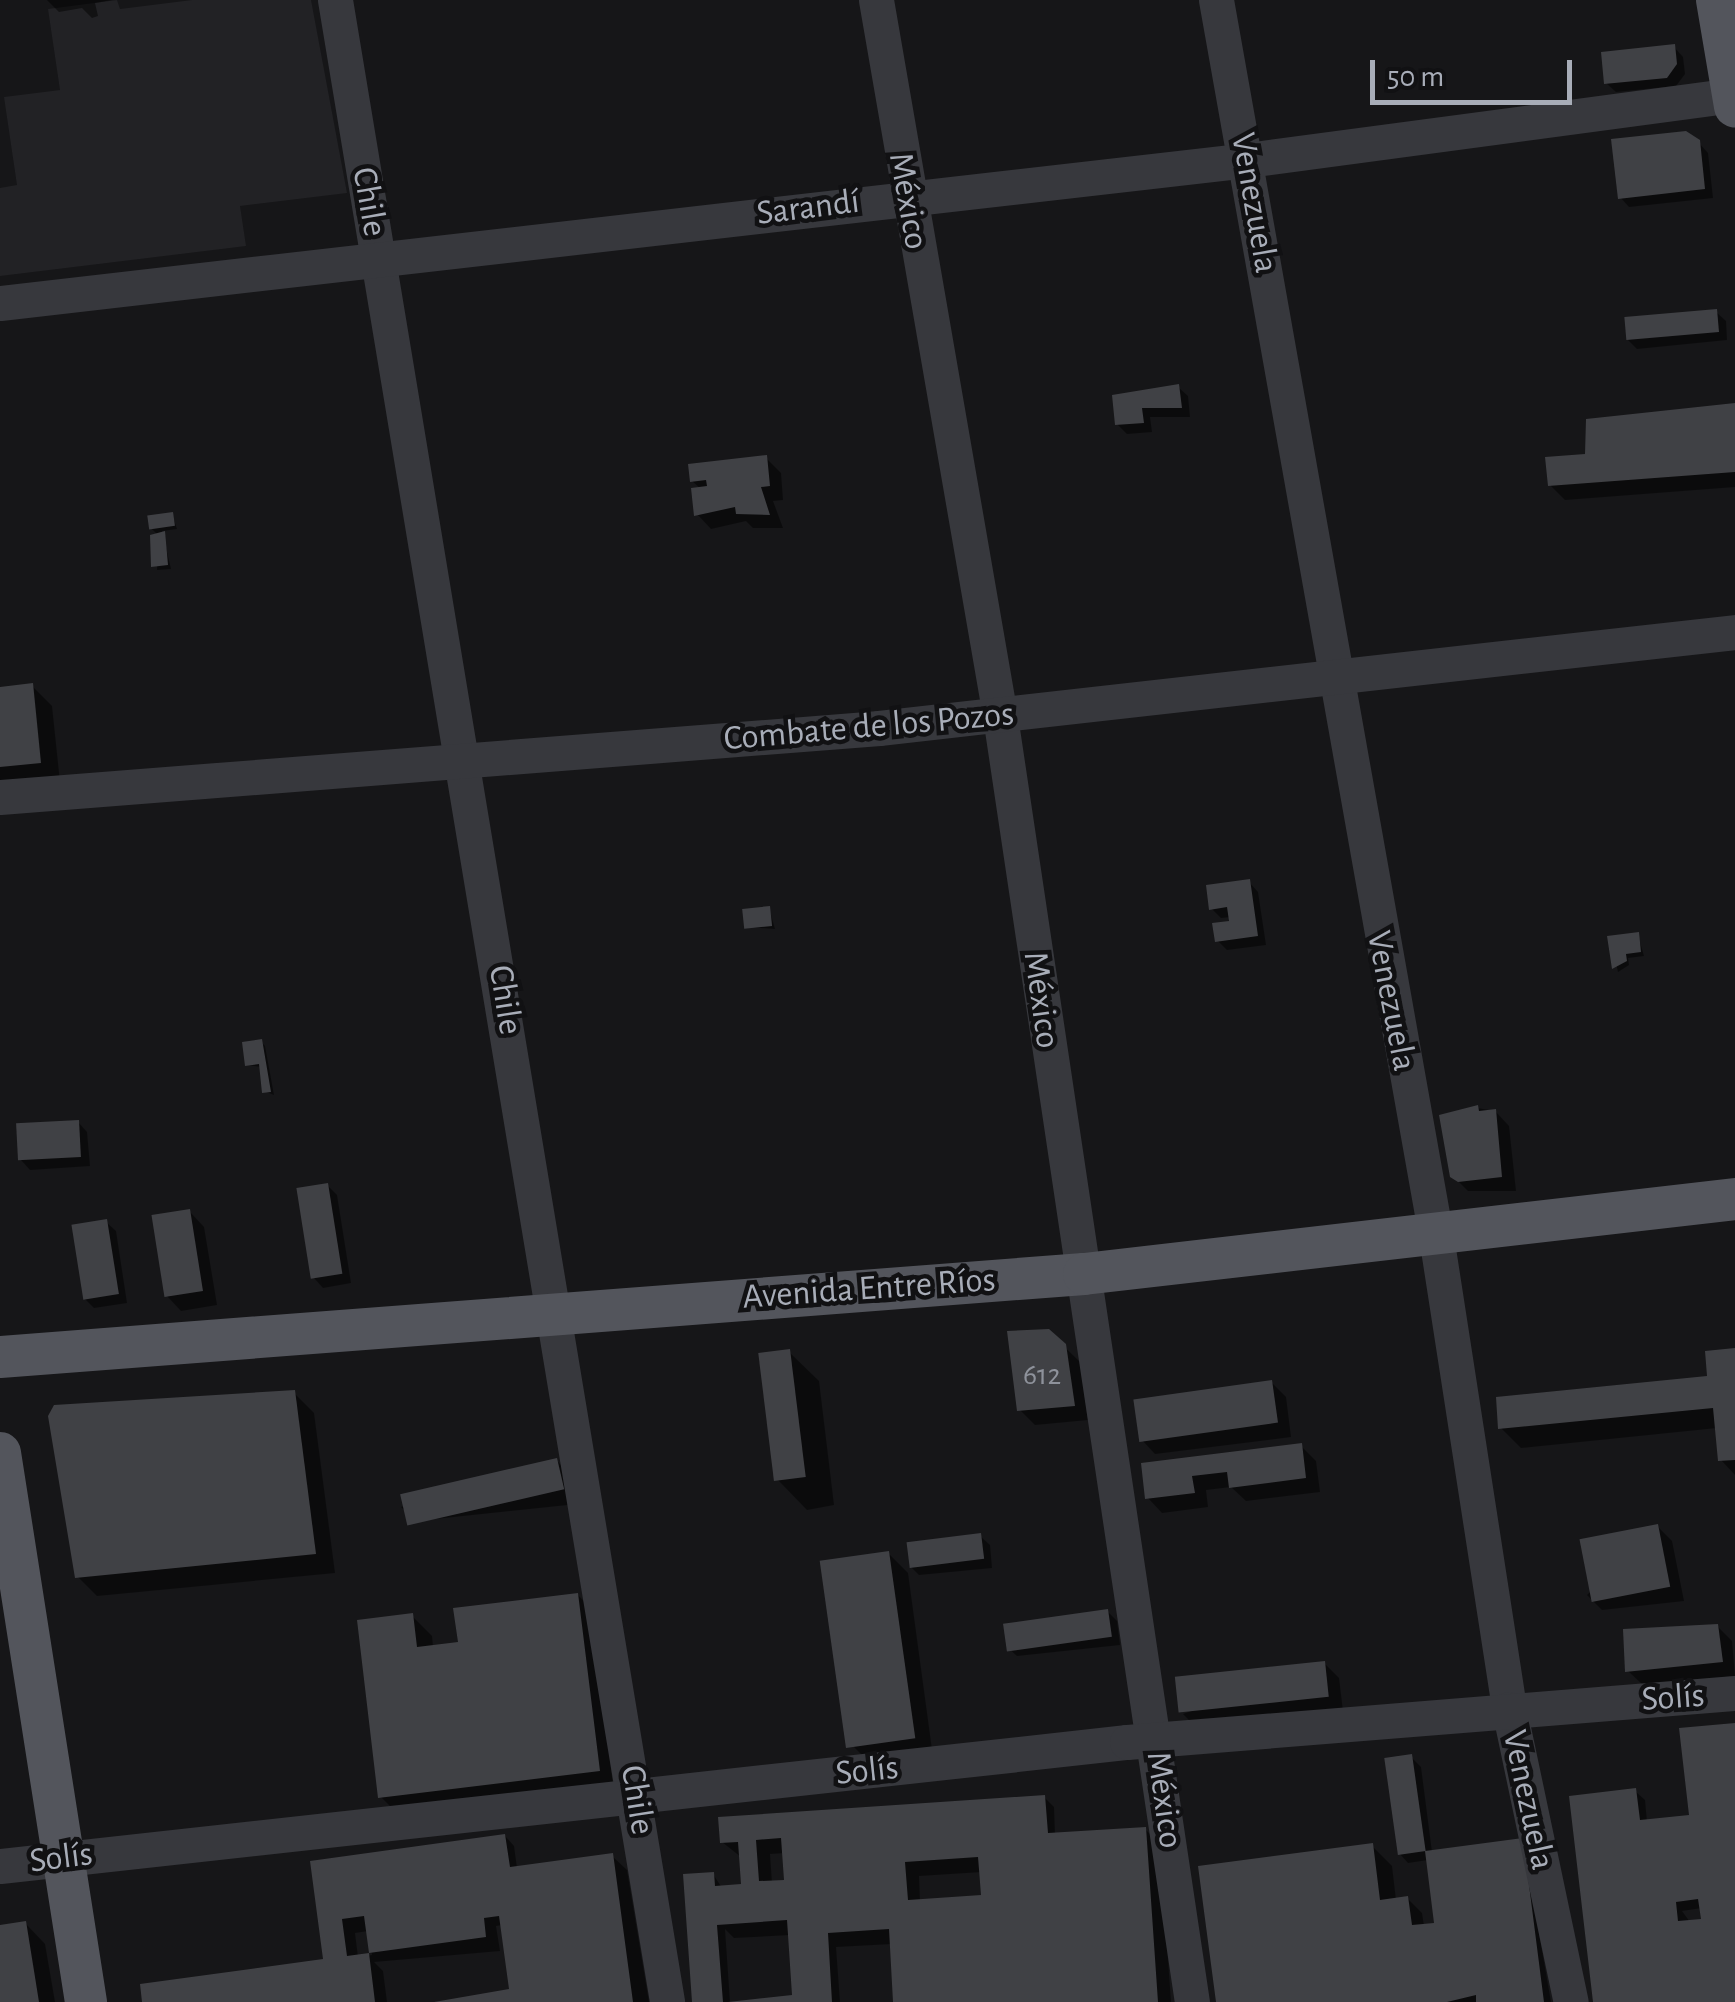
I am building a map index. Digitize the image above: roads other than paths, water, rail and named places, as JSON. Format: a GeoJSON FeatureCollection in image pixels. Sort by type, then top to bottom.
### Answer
{"type":"FeatureCollection","features":[{"type":"Feature","properties":{"kind":"main road"},"geometry":{"type":"LineString","coordinates":[[1717,0],[1734,99]]}},
{"type":"Feature","properties":{"kind":"main road","name":"Avenida Entre Ríos"},"geometry":{"type":"LineString","coordinates":[[0,1357],[1084,1274],[1735,1200]]}},
{"type":"Feature","properties":{"kind":"main road"},"geometry":{"type":"LineString","coordinates":[[0,1453],[86,2002]]}},
{"type":"Feature","properties":{"kind":"street","name":"Chile"},"geometry":{"type":"LineString","coordinates":[[335,0],[558,1313],[667,2002]]}},
{"type":"Feature","properties":{"kind":"street","name":"México"},"geometry":{"type":"LineString","coordinates":[[876,0],[906,197],[1000,716],[1192,2002]]}},
{"type":"Feature","properties":{"kind":"street","name":"Venezuela"},"geometry":{"type":"LineString","coordinates":[[1216,0],[1247,160],[1332,679],[1436,1236],[1509,1709],[1571,2002]]}},
{"type":"Feature","properties":{"kind":"street","name":"Sarandí"},"geometry":{"type":"LineString","coordinates":[[0,303],[1247,160],[1734,99]]}},
{"type":"Feature","properties":{"kind":"street","name":"Combate de los Pozos"},"geometry":{"type":"LineString","coordinates":[[0,797],[465,756],[1000,716],[1735,632]]}},
{"type":"Feature","properties":{"kind":"street","name":"Solís"},"geometry":{"type":"LineString","coordinates":[[0,1866],[1155,1740],[1735,1694]]}}]}
